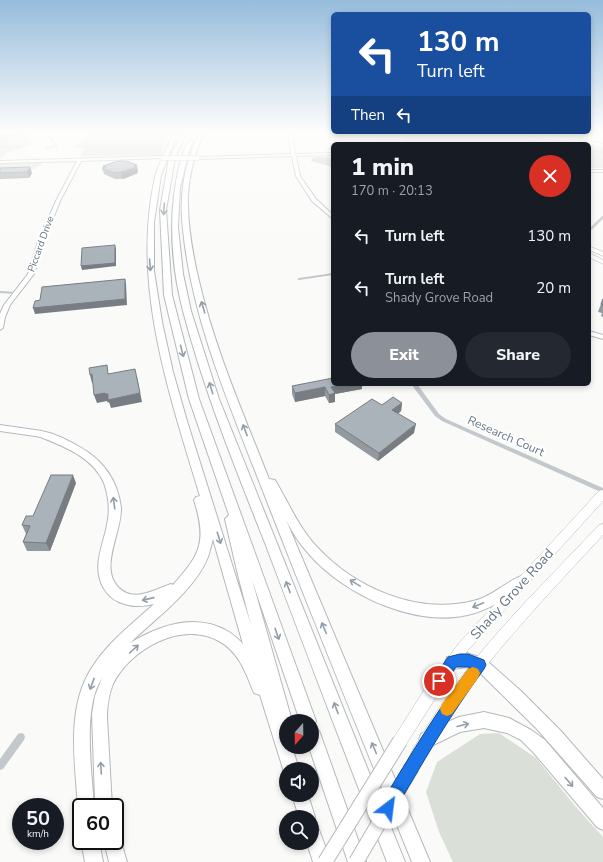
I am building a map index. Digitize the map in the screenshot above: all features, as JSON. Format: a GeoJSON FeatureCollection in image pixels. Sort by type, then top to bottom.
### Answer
{"type":"FeatureCollection","features":[{"type":"Feature","properties":{"kind":"highway"},"geometry":{"type":"LineString","coordinates":[[160,172],[155,188],[149,239],[150,268],[158,329],[179,407],[246,630],[279,718]]}},
{"type":"Feature","properties":{"kind":"highway"},"geometry":{"type":"LineString","coordinates":[[170,172],[163,210],[168,295],[194,399],[306,714]]}},
{"type":"Feature","properties":{"kind":"highway"},"geometry":{"type":"LineString","coordinates":[[181,172],[177,188],[174,227],[179,274],[187,310],[214,399],[396,862]]}},
{"type":"Feature","properties":{"kind":"highway"},"geometry":{"type":"LineString","coordinates":[[188,172],[184,202],[191,262],[201,301],[232,396],[291,549],[421,862]]}},
{"type":"Feature","properties":{"kind":"highway"},"geometry":{"type":"LineString","coordinates":[[187,310],[188,242]]}},
{"type":"Feature","properties":{"kind":"highway"},"geometry":{"type":"LineString","coordinates":[[86,798],[82,719],[88,694],[95,676],[106,659],[121,642],[191,575],[204,556],[208,538],[206,522],[179,423],[179,407]]}},
{"type":"Feature","properties":{"kind":"highway"},"geometry":{"type":"LineString","coordinates":[[42,434],[69,445],[91,459],[109,481],[115,511],[104,565],[104,575],[107,583],[113,591],[121,598],[135,601],[146,601],[161,596],[183,583]]}},
{"type":"Feature","properties":{"kind":"highway"},"geometry":{"type":"LineString","coordinates":[[254,454],[300,533],[313,550],[337,573],[373,594],[396,603],[419,608],[451,611],[476,607],[524,580]]}},
{"type":"Feature","properties":{"kind":"highway"},"geometry":{"type":"LineString","coordinates":[[217,465],[279,715]]}},
{"type":"Feature","properties":{"kind":"highway"},"geometry":{"type":"LineString","coordinates":[[104,798],[99,708],[108,679],[134,649],[148,638],[167,630],[189,628],[208,629],[222,635],[240,650],[249,663],[266,706],[279,721]]}},
{"type":"Feature","properties":{"kind":"highway"},"geometry":{"type":"LineString","coordinates":[[452,662],[468,660],[480,665],[518,698],[571,754],[603,791]]}},
{"type":"Feature","properties":{"kind":"highway"},"geometry":{"type":"LineString","coordinates":[[427,740],[459,725],[484,720],[509,726],[526,735],[539,746],[603,821]]}},
{"type":"Feature","properties":{"kind":"highway"},"geometry":{"type":"LineString","coordinates":[[319,754],[356,862]]}},
{"type":"Feature","properties":{"kind":"highway"},"geometry":{"type":"LineString","coordinates":[[92,850],[94,862]]}},
{"type":"Feature","properties":{"kind":"highway"},"geometry":{"type":"LineString","coordinates":[[115,850],[118,862]]}},
{"type":"Feature","properties":{"kind":"highway"},"geometry":{"type":"LineString","coordinates":[[319,850],[323,862]]}},
{"type":"Feature","properties":{"kind":"main road"},"geometry":{"type":"LineString","coordinates":[[591,249],[603,254]]}},
{"type":"Feature","properties":{"kind":"main road"},"geometry":{"type":"LineString","coordinates":[[591,256],[603,262]]}},
{"type":"Feature","properties":{"kind":"main road","name":"Shady Grove Road"},"geometry":{"type":"LineString","coordinates":[[323,862],[400,741],[464,646],[603,492]]}},
{"type":"Feature","properties":{"kind":"main road","name":"Shady Grove Road"},"geometry":{"type":"LineString","coordinates":[[356,862],[427,740],[457,694],[518,618],[603,528]]}},
{"type":"Feature","properties":{"kind":"street","name":"Piccard Drive"},"geometry":{"type":"LineString","coordinates":[[0,328],[2,317],[7,306],[31,274],[41,242],[58,200],[73,172]]}},
{"type":"Feature","properties":{"kind":"street"},"geometry":{"type":"LineString","coordinates":[[297,172],[301,182],[320,206],[331,216]]}},
{"type":"Feature","properties":{"kind":"street"},"geometry":{"type":"LineString","coordinates":[[591,229],[603,217]]}},
{"type":"Feature","properties":{"kind":"street"},"geometry":{"type":"LineString","coordinates":[[299,279],[331,274]]}},
{"type":"Feature","properties":{"kind":"street"},"geometry":{"type":"LineString","coordinates":[[0,292],[17,293]]}},
{"type":"Feature","properties":{"kind":"street"},"geometry":{"type":"LineString","coordinates":[[591,334],[603,337]]}},
{"type":"Feature","properties":{"kind":"street","name":"Research Court"},"geometry":{"type":"LineString","coordinates":[[415,386],[437,415],[444,420],[603,492]]}},
{"type":"Feature","properties":{"kind":"street"},"geometry":{"type":"LineString","coordinates":[[0,428],[42,434]]}},
{"type":"Feature","properties":{"kind":"street"},"geometry":{"type":"LineString","coordinates":[[0,766],[22,737]]}},
{"type":"Feature","properties":{"kind":"shaded area"},"geometry":{"type":"Polygon","coordinates":[[[499,733],[536,758],[603,837],[603,862],[453,862],[439,832],[426,792],[437,762],[480,734],[499,733]]]}},
{"type":"Feature","properties":{"kind":"building"},"geometry":{"type":"Polygon","coordinates":[[[115,245],[115,263],[81,266],[82,248],[115,245]]]}},
{"type":"Feature","properties":{"kind":"building"},"geometry":{"type":"Polygon","coordinates":[[[125,279],[125,299],[33,308],[35,301],[40,300],[42,287],[125,279]]]}},
{"type":"Feature","properties":{"kind":"building"},"geometry":{"type":"Polygon","coordinates":[[[107,365],[108,374],[135,369],[140,393],[108,400],[108,394],[105,393],[94,395],[92,374],[90,375],[89,368],[107,365]]]}},
{"type":"Feature","properties":{"kind":"building"},"geometry":{"type":"Polygon","coordinates":[[[331,378],[331,386],[336,386],[331,387],[335,393],[329,395],[325,387],[295,393],[292,386],[331,378]]]}},
{"type":"Feature","properties":{"kind":"building"},"geometry":{"type":"Polygon","coordinates":[[[393,397],[402,403],[392,410],[416,424],[379,453],[335,424],[372,399],[382,405],[393,397]]]}},
{"type":"Feature","properties":{"kind":"building"},"geometry":{"type":"Polygon","coordinates":[[[51,475],[73,475],[46,543],[23,542],[30,526],[22,525],[26,516],[33,516],[51,475]]]}},
{"type":"Feature","properties":{"kind":"slow traffic"},"geometry":{"type":"LineString","coordinates":[[447,709],[473,673]]}},
{"type":"Feature","properties":{"kind":"route"},"geometry":{"type":"LineString","coordinates":[[388,808],[427,740],[457,694],[480,665],[468,660],[452,662],[439,681]]}}]}
